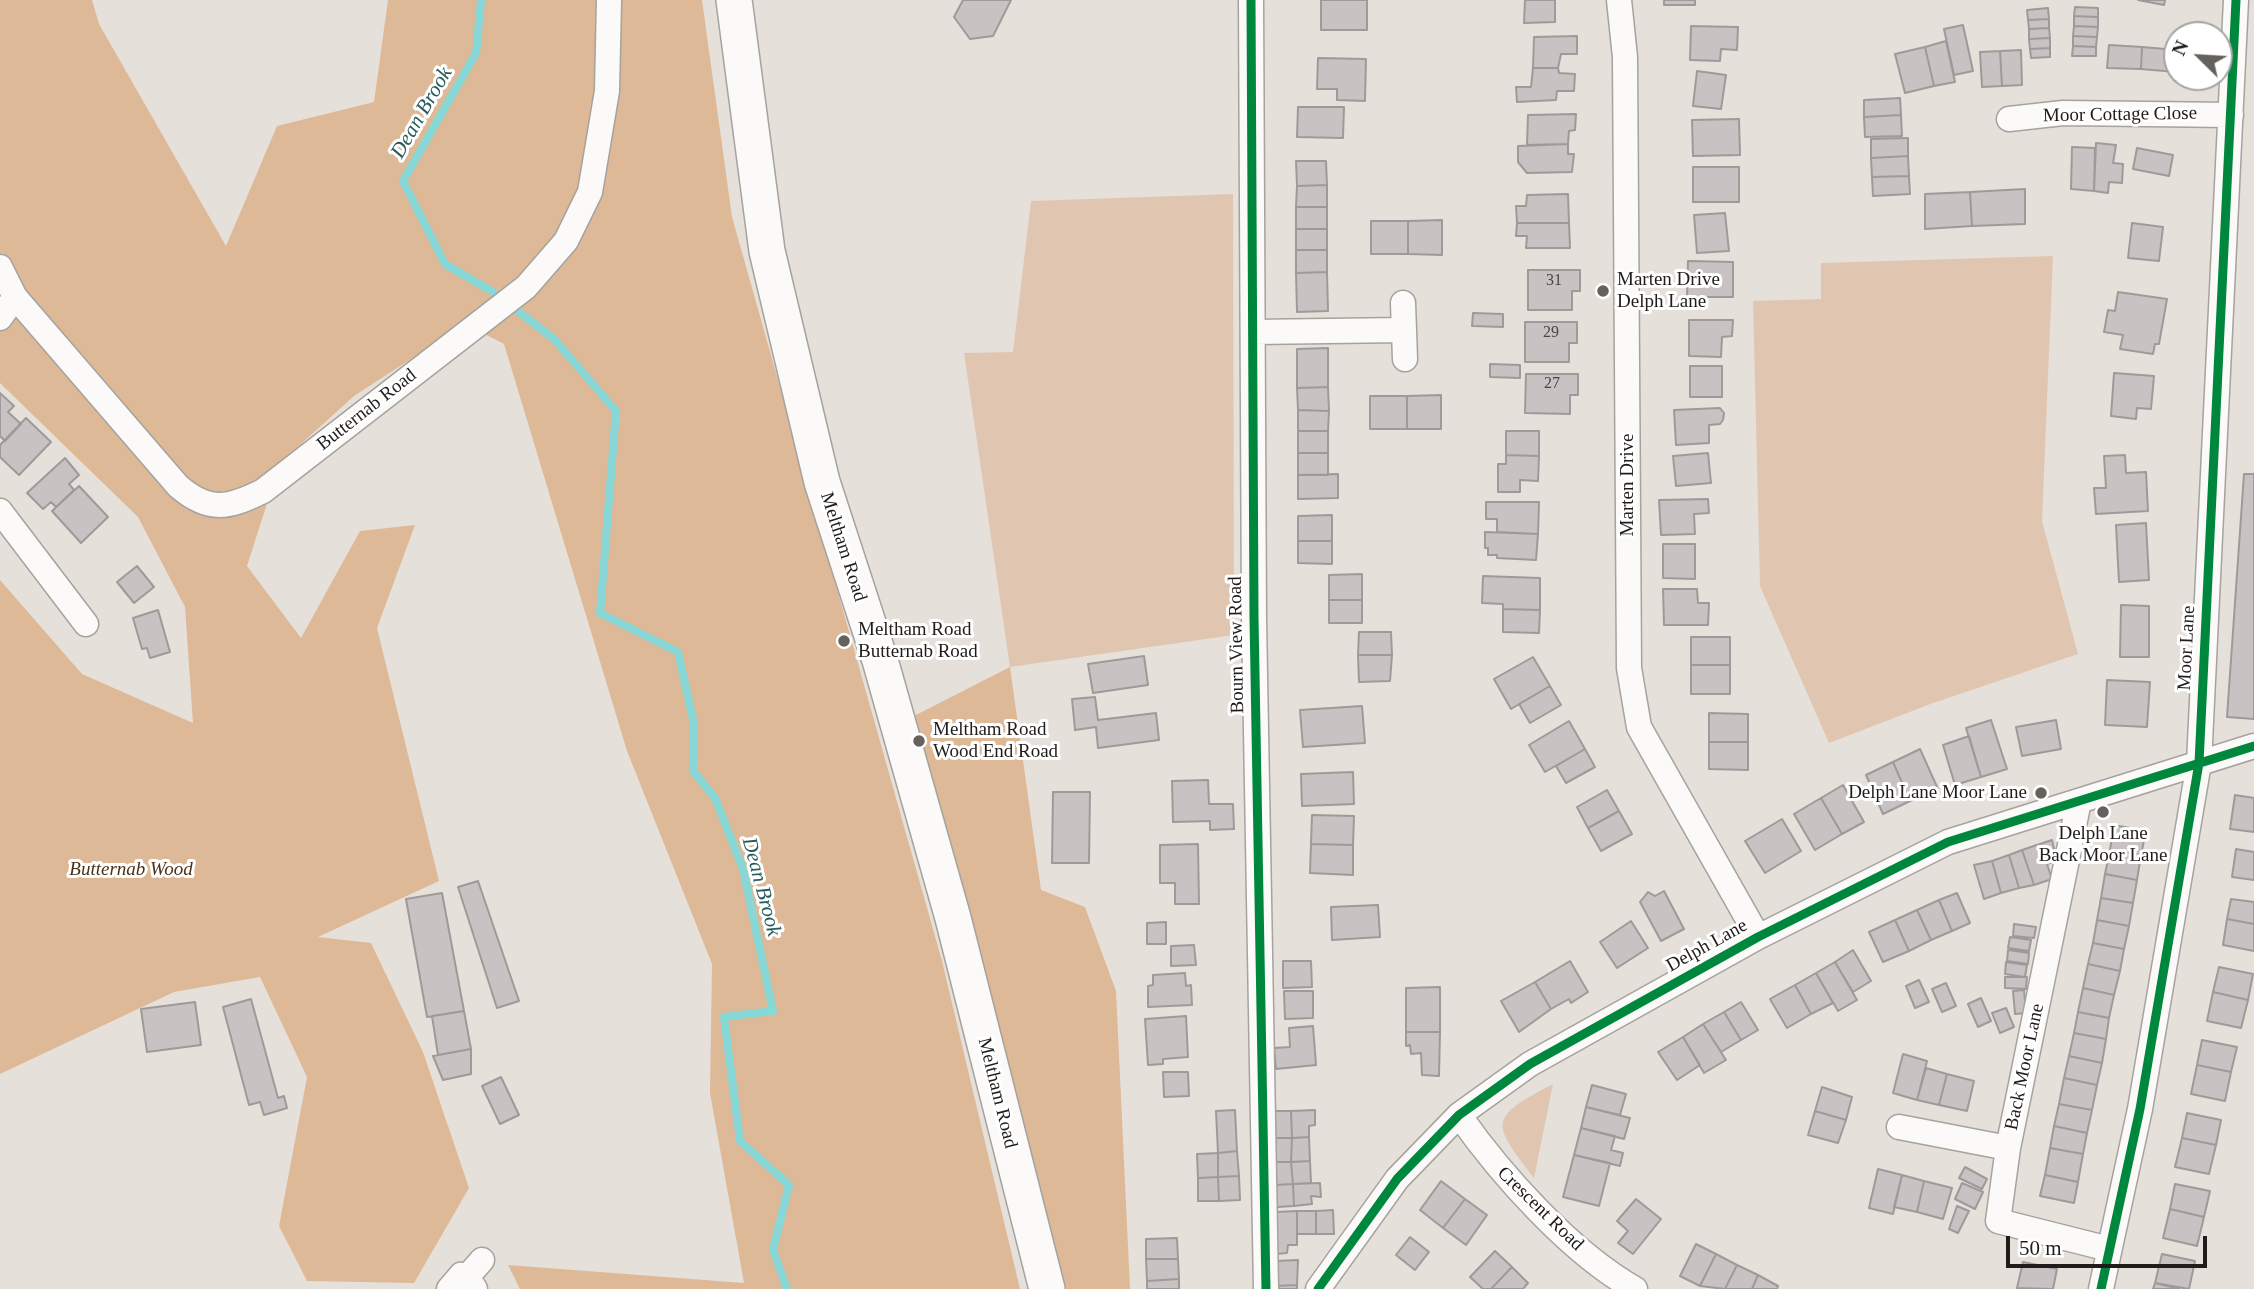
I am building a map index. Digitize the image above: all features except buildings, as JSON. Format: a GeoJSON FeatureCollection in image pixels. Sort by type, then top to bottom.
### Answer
{"type":"FeatureCollection","features":[{"type":"Feature","properties":{"kind":"main road","name":"Meltham Road"},"geometry":{"type":"LineString","coordinates":[[734,0],[767,251],[822,482],[880,660],[953,918],[1047,1289]]}},
{"type":"Feature","properties":{"kind":"street","name":"Butternab Road"},"geometry":{"type":"LineString","coordinates":[[0,267],[15,297],[178,486],[194,500],[218,507],[252,497],[526,287],[566,241],[590,192],[607,91],[609,0]]}},
{"type":"Feature","properties":{"kind":"street","name":"Bourn View Road"},"geometry":{"type":"LineString","coordinates":[[1251,0],[1254,618],[1266,1289]]}},
{"type":"Feature","properties":{"kind":"street","name":"Marten Drive"},"geometry":{"type":"LineString","coordinates":[[1619,0],[1625,57],[1629,668],[1639,727],[1758,937]]}},
{"type":"Feature","properties":{"kind":"street","name":"Moor Lane"},"geometry":{"type":"LineString","coordinates":[[2101,1289],[2140,1109],[2199,762],[2236,0]]}},
{"type":"Feature","properties":{"kind":"street","name":"Moor Cottage Close"},"geometry":{"type":"LineString","coordinates":[[2009,119],[2063,113],[2231,115]]}},
{"type":"Feature","properties":{"kind":"street"},"geometry":{"type":"LineString","coordinates":[[0,318],[15,297]]}},
{"type":"Feature","properties":{"kind":"street"},"geometry":{"type":"LineString","coordinates":[[1403,303],[1405,359]]}},
{"type":"Feature","properties":{"kind":"street"},"geometry":{"type":"LineString","coordinates":[[1253,332],[1404,331]]}},
{"type":"Feature","properties":{"kind":"street"},"geometry":{"type":"LineString","coordinates":[[0,511],[86,624]]}},
{"type":"Feature","properties":{"kind":"street","name":"Delph Lane"},"geometry":{"type":"LineString","coordinates":[[1318,1289],[1397,1179],[1459,1115],[1530,1064],[1758,937],[1948,842],[2254,746]]}},
{"type":"Feature","properties":{"kind":"street","name":"Back Moor Lane"},"geometry":{"type":"LineString","coordinates":[[2079,801],[2008,1147],[1997,1221],[2109,1249]]}},
{"type":"Feature","properties":{"kind":"street","name":"Crescent Road"},"geometry":{"type":"LineString","coordinates":[[1459,1115],[1494,1166],[1605,1272],[1634,1289]]}},
{"type":"Feature","properties":{"kind":"street"},"geometry":{"type":"LineString","coordinates":[[1899,1127],[2008,1147]]}},
{"type":"Feature","properties":{"kind":"shaded area"},"geometry":{"type":"Polygon","coordinates":[[[1233,194],[1234,635],[1010,667],[964,353],[1013,352],[1031,201],[1233,194]]]}},
{"type":"Feature","properties":{"kind":"shaded area"},"geometry":{"type":"Polygon","coordinates":[[[2053,256],[2042,521],[2078,654],[1933,703],[1829,743],[1760,586],[1753,301],[1821,299],[1821,263],[2053,256]]]}},
{"type":"Feature","properties":{"kind":"shaded area"},"geometry":{"type":"Polygon","coordinates":[[[1553,1084],[1534,1178],[1510,1144],[1504,1133],[1503,1123],[1507,1114],[1517,1105],[1553,1084]]]}},
{"type":"Feature","properties":{"kind":"green space","name":"Butternab Wood"},"geometry":{"type":"Polygon","coordinates":[[[0,0],[92,0],[99,24],[226,246],[277,126],[374,102],[388,0],[702,0],[732,217],[942,961],[1020,1289],[520,1289],[508,1265],[744,1283],[710,1093],[712,964],[627,751],[504,344],[465,324],[354,396],[280,463],[247,566],[301,638],[360,531],[415,525],[377,628],[439,881],[318,937],[371,943],[423,1052],[469,1188],[414,1283],[307,1281],[279,1226],[307,1077],[260,977],[174,992],[0,1074],[0,580],[82,674],[193,723],[185,607],[138,517],[0,383],[0,0]]]}},
{"type":"Feature","properties":{"kind":"green space"},"geometry":{"type":"Polygon","coordinates":[[[1010,667],[1041,890],[1085,907],[1116,991],[1130,1289],[1065,1289],[912,717],[1010,667]]]}},
{"type":"Feature","properties":{"kind":"waterway","name":"Dean Brook"},"geometry":{"type":"LineString","coordinates":[[481,0],[476,53],[403,181],[445,264],[493,292]]}},
{"type":"Feature","properties":{"kind":"waterway","name":"Dean Brook"},"geometry":{"type":"LineString","coordinates":[[519,312],[554,339],[616,411],[600,613],[678,652],[694,724],[693,771],[715,798],[743,869],[773,1011],[724,1017],[740,1141],[789,1185],[773,1250],[787,1289]]}},
{"type":"Feature","properties":{"kind":"cycle path"},"geometry":{"type":"LineString","coordinates":[[1251,0],[1254,618],[1266,1289]]}},
{"type":"Feature","properties":{"kind":"cycle path"},"geometry":{"type":"LineString","coordinates":[[2101,1289],[2140,1109],[2199,763],[2236,0]]}},
{"type":"Feature","properties":{"kind":"cycle path"},"geometry":{"type":"LineString","coordinates":[[1318,1289],[1397,1179],[1459,1115],[1530,1064],[1758,937],[1948,842],[2254,746]]}},
{"type":"Feature","properties":{"kind":"place","name":"Marten Drive Delph Lane"},"geometry":{"type":"Point","coordinates":[1603,291]}},
{"type":"Feature","properties":{"kind":"place","name":"Meltham Road Butternab Road"},"geometry":{"type":"Point","coordinates":[844,641]}},
{"type":"Feature","properties":{"kind":"place","name":"Meltham Road Wood End Road"},"geometry":{"type":"Point","coordinates":[919,741]}},
{"type":"Feature","properties":{"kind":"place","name":"Delph Lane Moor Lane"},"geometry":{"type":"Point","coordinates":[2041,793]}},
{"type":"Feature","properties":{"kind":"place","name":"Delph Lane Back Moor Lane"},"geometry":{"type":"Point","coordinates":[2103,812]}}]}
